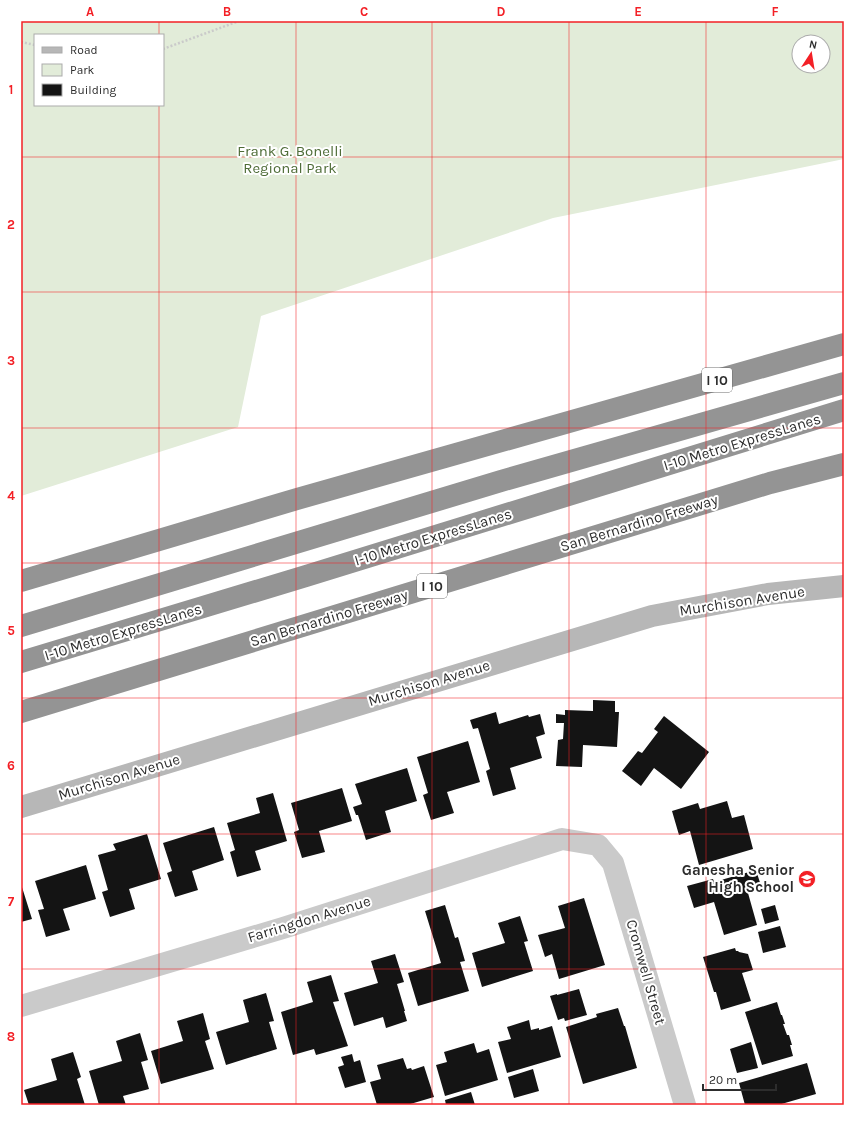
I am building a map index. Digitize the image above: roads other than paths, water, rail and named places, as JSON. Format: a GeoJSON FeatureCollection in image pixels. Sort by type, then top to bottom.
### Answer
{"type":"FeatureCollection","features":[{"type":"Feature","properties":{"kind":"highway","name":"I 10"},"geometry":{"type":"LineString","coordinates":[[21,581],[297,499],[844,344]]}},
{"type":"Feature","properties":{"kind":"highway","name":"I-10 Metro ExpressLanes"},"geometry":{"type":"LineString","coordinates":[[21,626],[501,481],[844,383]]}},
{"type":"Feature","properties":{"kind":"highway","name":"I-10 Metro ExpressLanes"},"geometry":{"type":"LineString","coordinates":[[21,662],[321,572],[844,410]]}},
{"type":"Feature","properties":{"kind":"highway","name":"San Bernardino Freeway"},"geometry":{"type":"LineString","coordinates":[[21,712],[770,483],[844,464]]}},
{"type":"Feature","properties":{"kind":"street","name":"Murchison Avenue"},"geometry":{"type":"LineString","coordinates":[[21,807],[652,616],[768,594],[844,586]]}},
{"type":"Feature","properties":{"kind":"street","name":"Farringdon Avenue"},"geometry":{"type":"LineString","coordinates":[[21,1006],[283,928],[562,839],[598,845]]}},
{"type":"Feature","properties":{"kind":"street","name":"Cromwell Street"},"geometry":{"type":"LineString","coordinates":[[598,845],[613,863],[685,1105]]}},
{"type":"Feature","properties":{"kind":"place","name":"Ganesha Senior High School"},"geometry":{"type":"Point","coordinates":[807,879]}},
{"type":"Feature","properties":{"kind":"park label","name":"Frank G. Bonelli Regional Park"},"geometry":{"type":"Point","coordinates":[290,160]}}]}
